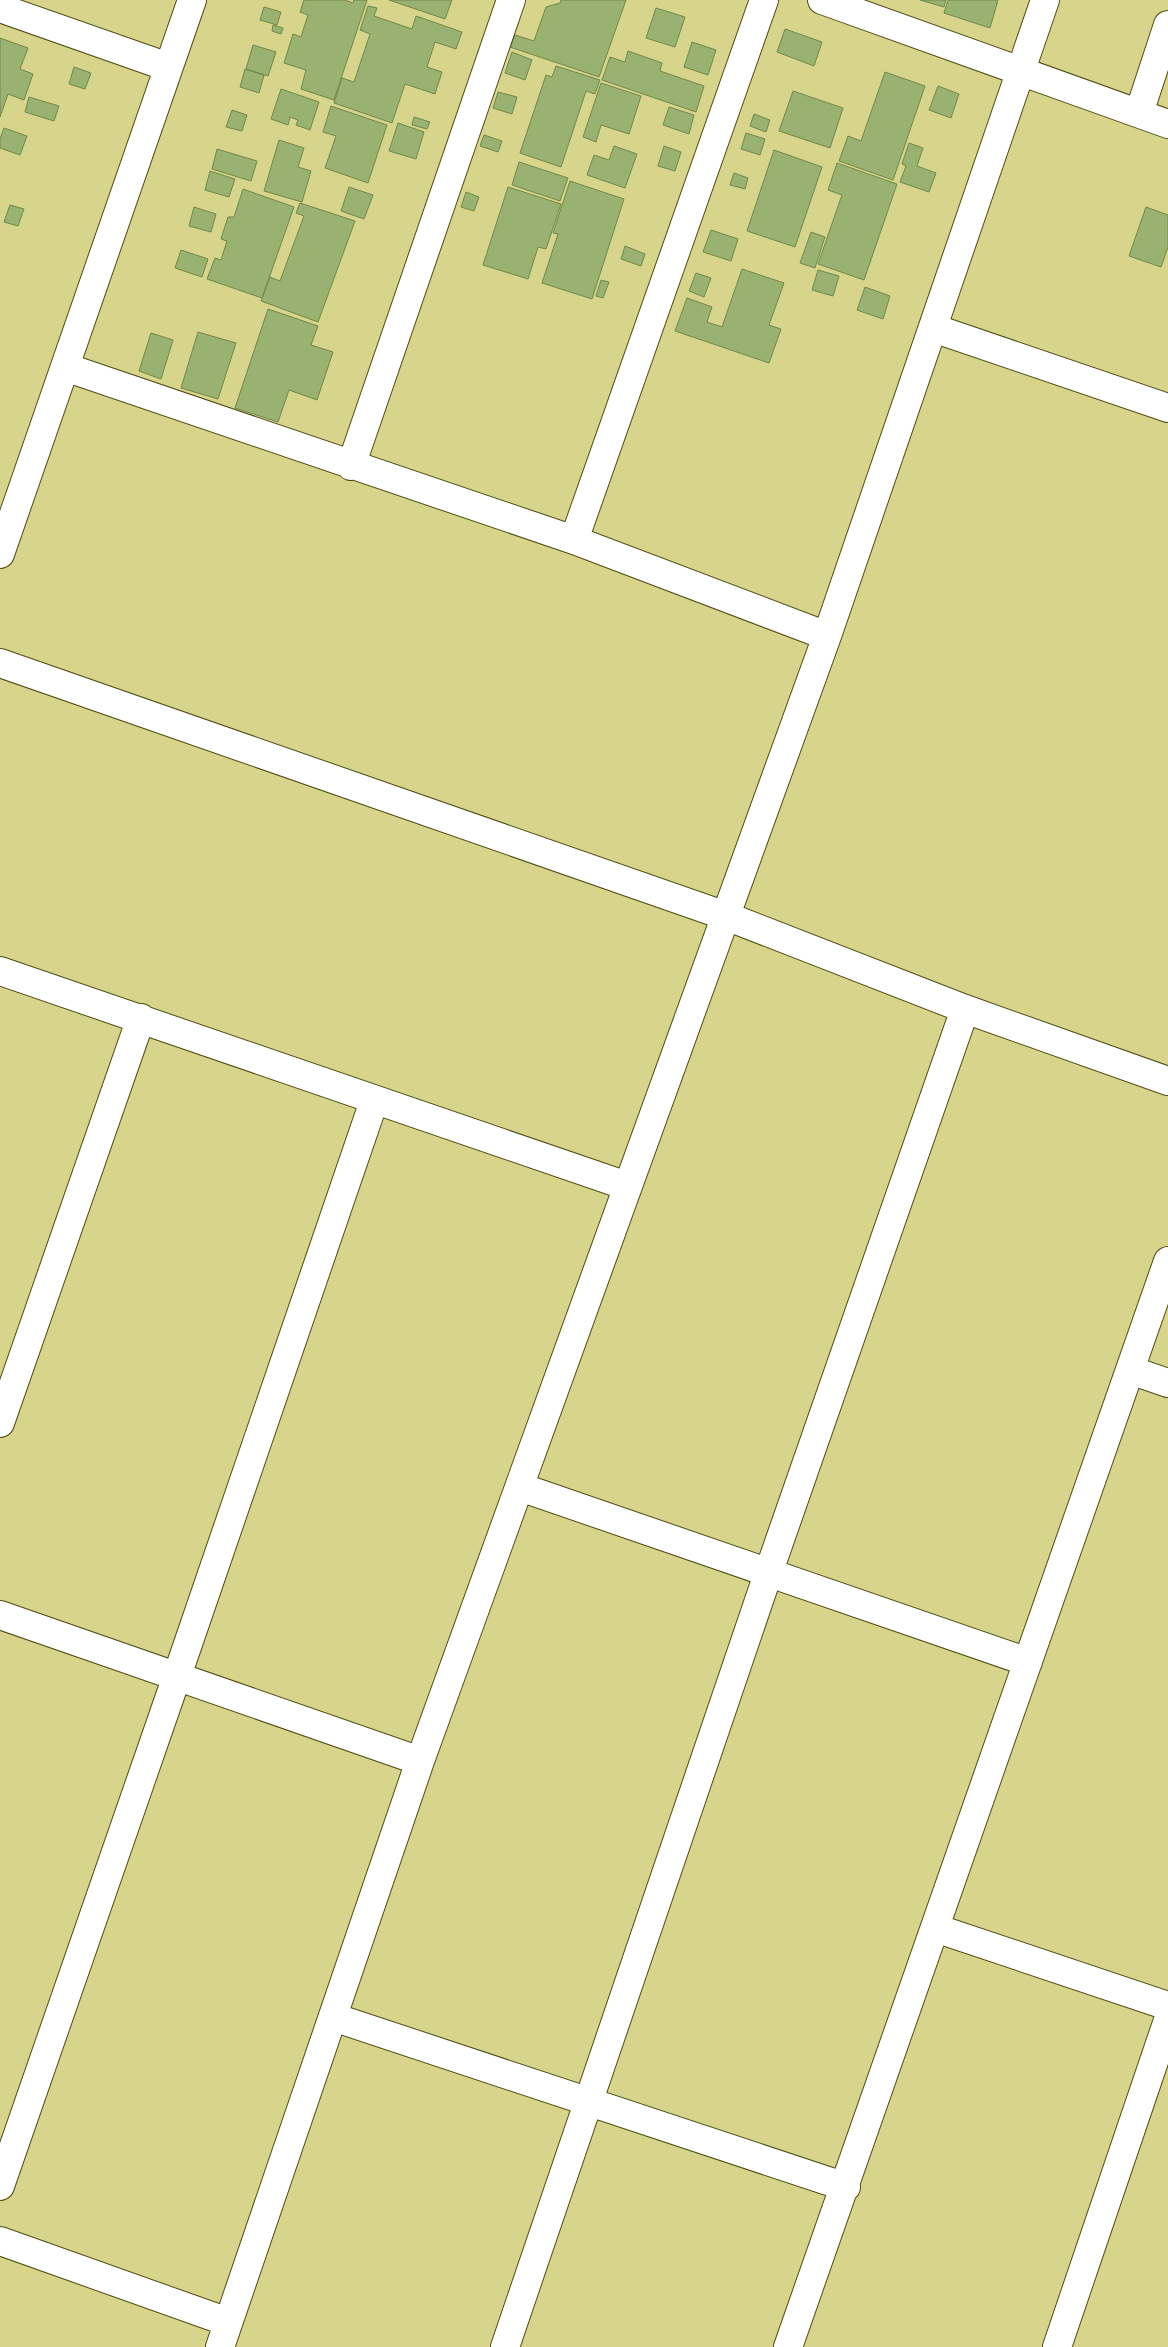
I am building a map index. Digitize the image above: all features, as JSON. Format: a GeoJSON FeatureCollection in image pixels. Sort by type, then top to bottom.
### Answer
{"type":"FeatureCollection","features":[{"type":"Feature","properties":{"kind":"street"},"geometry":{"type":"LineString","coordinates":[[0,554],[192,0]]}},
{"type":"Feature","properties":{"kind":"street"},"geometry":{"type":"LineString","coordinates":[[351,466],[511,0]]}},
{"type":"Feature","properties":{"kind":"street"},"geometry":{"type":"LineString","coordinates":[[574,540],[764,0]]}},
{"type":"Feature","properties":{"kind":"street"},"geometry":{"type":"LineString","coordinates":[[822,0],[1168,124]]}},
{"type":"Feature","properties":{"kind":"street"},"geometry":{"type":"LineString","coordinates":[[220,2347],[420,1761],[827,636],[1045,0]]}},
{"type":"Feature","properties":{"kind":"street"},"geometry":{"type":"LineString","coordinates":[[0,8],[168,67]]}},
{"type":"Feature","properties":{"kind":"street"},"geometry":{"type":"LineString","coordinates":[[1139,114],[1168,25]]}},
{"type":"Feature","properties":{"kind":"street"},"geometry":{"type":"LineString","coordinates":[[933,328],[1168,408]]}},
{"type":"Feature","properties":{"kind":"street"},"geometry":{"type":"LineString","coordinates":[[65,367],[351,466],[574,540],[827,636]]}},
{"type":"Feature","properties":{"kind":"street"},"geometry":{"type":"LineString","coordinates":[[0,663],[726,916],[965,1009],[1168,1081]]}},
{"type":"Feature","properties":{"kind":"street"},"geometry":{"type":"LineString","coordinates":[[0,970],[374,1101],[627,1186]]}},
{"type":"Feature","properties":{"kind":"street"},"geometry":{"type":"LineString","coordinates":[[505,2347],[768,1574],[965,1009]]}},
{"type":"Feature","properties":{"kind":"street"},"geometry":{"type":"LineString","coordinates":[[0,1423],[141,1018]]}},
{"type":"Feature","properties":{"kind":"street"},"geometry":{"type":"LineString","coordinates":[[0,2186],[374,1101]]}},
{"type":"Feature","properties":{"kind":"street"},"geometry":{"type":"LineString","coordinates":[[788,2347],[846,2187],[1168,1261]]}},
{"type":"Feature","properties":{"kind":"street"},"geometry":{"type":"LineString","coordinates":[[1130,1370],[1168,1383]]}},
{"type":"Feature","properties":{"kind":"street"},"geometry":{"type":"LineString","coordinates":[[520,1488],[1028,1662]]}},
{"type":"Feature","properties":{"kind":"street"},"geometry":{"type":"LineString","coordinates":[[0,1615],[420,1761]]}},
{"type":"Feature","properties":{"kind":"street"},"geometry":{"type":"LineString","coordinates":[[935,1928],[1168,2006]]}},
{"type":"Feature","properties":{"kind":"street"},"geometry":{"type":"LineString","coordinates":[[333,2017],[846,2187]]}},
{"type":"Feature","properties":{"kind":"street"},"geometry":{"type":"LineString","coordinates":[[1057,2347],[1168,2020]]}},
{"type":"Feature","properties":{"kind":"street"},"geometry":{"type":"LineString","coordinates":[[0,2241],[228,2322]]}},
{"type":"Feature","properties":{"kind":"building"},"geometry":{"type":"Polygon","coordinates":[[[304,0],[345,0],[353,3],[354,0],[367,0],[334,100],[301,89],[306,70],[284,63],[293,34],[301,37],[308,15],[300,12],[304,0]]]}},
{"type":"Feature","properties":{"kind":"building"},"geometry":{"type":"Polygon","coordinates":[[[389,0],[452,0],[445,19],[389,0]]]}},
{"type":"Feature","properties":{"kind":"building"},"geometry":{"type":"Polygon","coordinates":[[[561,0],[626,0],[599,77],[510,47],[515,35],[534,41],[546,7],[560,3],[561,0]]]}},
{"type":"Feature","properties":{"kind":"building"},"geometry":{"type":"Polygon","coordinates":[[[920,0],[946,0],[944,7],[920,0]]]}},
{"type":"Feature","properties":{"kind":"building"},"geometry":{"type":"Polygon","coordinates":[[[948,0],[998,0],[990,28],[944,13],[948,0]]]}},
{"type":"Feature","properties":{"kind":"building"},"geometry":{"type":"Polygon","coordinates":[[[368,6],[377,8],[374,16],[412,29],[416,16],[462,32],[456,49],[435,42],[427,67],[442,72],[435,94],[405,84],[392,123],[334,103],[342,78],[354,82],[370,34],[360,30],[368,6]]]}},
{"type":"Feature","properties":{"kind":"building"},"geometry":{"type":"Polygon","coordinates":[[[264,7],[281,12],[277,25],[260,20],[264,7]]]}},
{"type":"Feature","properties":{"kind":"building"},"geometry":{"type":"Polygon","coordinates":[[[656,8],[685,17],[675,47],[646,38],[656,8]]]}},
{"type":"Feature","properties":{"kind":"building"},"geometry":{"type":"Polygon","coordinates":[[[273,25],[283,28],[281,34],[272,31],[273,25]]]}},
{"type":"Feature","properties":{"kind":"building"},"geometry":{"type":"Polygon","coordinates":[[[785,29],[822,42],[814,66],[777,52],[785,29]]]}},
{"type":"Feature","properties":{"kind":"building"},"geometry":{"type":"Polygon","coordinates":[[[0,38],[28,48],[20,69],[33,74],[24,100],[8,94],[0,117],[0,38]]]}},
{"type":"Feature","properties":{"kind":"building"},"geometry":{"type":"Polygon","coordinates":[[[692,42],[716,50],[708,75],[684,67],[692,42]]]}},
{"type":"Feature","properties":{"kind":"building"},"geometry":{"type":"Polygon","coordinates":[[[253,45],[276,52],[268,76],[246,69],[253,45]]]}},
{"type":"Feature","properties":{"kind":"building"},"geometry":{"type":"Polygon","coordinates":[[[628,51],[662,63],[660,71],[704,86],[696,112],[602,80],[610,57],[625,62],[628,51]]]}},
{"type":"Feature","properties":{"kind":"building"},"geometry":{"type":"Polygon","coordinates":[[[512,52],[532,60],[525,80],[505,73],[512,52]]]}},
{"type":"Feature","properties":{"kind":"building"},"geometry":{"type":"Polygon","coordinates":[[[556,66],[600,80],[595,94],[586,91],[561,167],[520,153],[546,75],[552,77],[556,66]]]}},
{"type":"Feature","properties":{"kind":"building"},"geometry":{"type":"Polygon","coordinates":[[[74,67],[91,73],[85,89],[69,84],[74,67]]]}},
{"type":"Feature","properties":{"kind":"building"},"geometry":{"type":"Polygon","coordinates":[[[245,69],[264,75],[259,93],[240,87],[245,69]]]}},
{"type":"Feature","properties":{"kind":"building"},"geometry":{"type":"Polygon","coordinates":[[[885,72],[925,86],[893,180],[839,161],[848,136],[861,141],[885,72]]]}},
{"type":"Feature","properties":{"kind":"building"},"geometry":{"type":"Polygon","coordinates":[[[601,83],[641,96],[629,134],[601,125],[596,142],[583,137],[601,83]]]}},
{"type":"Feature","properties":{"kind":"building"},"geometry":{"type":"Polygon","coordinates":[[[938,86],[959,94],[951,118],[929,110],[938,86]]]}},
{"type":"Feature","properties":{"kind":"building"},"geometry":{"type":"Polygon","coordinates":[[[281,89],[319,102],[310,130],[296,125],[298,120],[290,117],[288,125],[271,119],[281,89]]]}},
{"type":"Feature","properties":{"kind":"building"},"geometry":{"type":"Polygon","coordinates":[[[793,91],[843,108],[830,148],[779,131],[793,91]]]}},
{"type":"Feature","properties":{"kind":"building"},"geometry":{"type":"Polygon","coordinates":[[[498,92],[517,97],[512,114],[493,108],[498,92]]]}},
{"type":"Feature","properties":{"kind":"building"},"geometry":{"type":"Polygon","coordinates":[[[29,97],[59,106],[54,121],[25,112],[29,97]]]}},
{"type":"Feature","properties":{"kind":"building"},"geometry":{"type":"Polygon","coordinates":[[[331,106],[387,125],[368,183],[325,168],[336,136],[323,132],[331,106]]]}},
{"type":"Feature","properties":{"kind":"building"},"geometry":{"type":"Polygon","coordinates":[[[669,107],[694,115],[689,134],[663,125],[669,107]]]}},
{"type":"Feature","properties":{"kind":"building"},"geometry":{"type":"Polygon","coordinates":[[[232,110],[247,115],[242,131],[226,127],[232,110]]]}},
{"type":"Feature","properties":{"kind":"building"},"geometry":{"type":"Polygon","coordinates":[[[754,114],[770,120],[766,132],[750,126],[754,114]]]}},
{"type":"Feature","properties":{"kind":"building"},"geometry":{"type":"Polygon","coordinates":[[[414,117],[430,122],[427,129],[412,125],[414,117]]]}},
{"type":"Feature","properties":{"kind":"building"},"geometry":{"type":"Polygon","coordinates":[[[398,123],[424,132],[416,159],[389,151],[398,123]]]}},
{"type":"Feature","properties":{"kind":"building"},"geometry":{"type":"Polygon","coordinates":[[[4,128],[27,136],[20,155],[0,148],[0,139],[4,128]]]}},
{"type":"Feature","properties":{"kind":"building"},"geometry":{"type":"Polygon","coordinates":[[[746,133],[765,139],[760,155],[741,149],[746,133]]]}},
{"type":"Feature","properties":{"kind":"building"},"geometry":{"type":"Polygon","coordinates":[[[484,135],[502,141],[498,152],[480,146],[484,135]]]}},
{"type":"Feature","properties":{"kind":"building"},"geometry":{"type":"Polygon","coordinates":[[[279,140],[304,148],[298,167],[311,171],[302,202],[264,191],[279,140]]]}},
{"type":"Feature","properties":{"kind":"building"},"geometry":{"type":"Polygon","coordinates":[[[909,143],[923,148],[917,166],[936,173],[929,192],[900,182],[906,166],[902,164],[909,143]]]}},
{"type":"Feature","properties":{"kind":"building"},"geometry":{"type":"Polygon","coordinates":[[[614,146],[637,154],[625,188],[587,175],[594,155],[609,160],[614,146]]]}},
{"type":"Feature","properties":{"kind":"building"},"geometry":{"type":"Polygon","coordinates":[[[664,146],[681,152],[675,171],[658,166],[664,146]]]}},
{"type":"Feature","properties":{"kind":"building"},"geometry":{"type":"Polygon","coordinates":[[[217,149],[257,161],[251,181],[212,169],[217,149]]]}},
{"type":"Feature","properties":{"kind":"building"},"geometry":{"type":"Polygon","coordinates":[[[774,150],[822,167],[795,247],[747,231],[774,150]]]}},
{"type":"Feature","properties":{"kind":"building"},"geometry":{"type":"Polygon","coordinates":[[[519,162],[568,178],[560,201],[512,185],[519,162]]]}},
{"type":"Feature","properties":{"kind":"building"},"geometry":{"type":"Polygon","coordinates":[[[837,163],[897,184],[864,280],[818,264],[842,195],[828,190],[837,163]]]}},
{"type":"Feature","properties":{"kind":"building"},"geometry":{"type":"Polygon","coordinates":[[[210,171],[235,179],[229,197],[205,190],[210,171]]]}},
{"type":"Feature","properties":{"kind":"building"},"geometry":{"type":"Polygon","coordinates":[[[734,173],[748,178],[745,189],[730,185],[734,173]]]}},
{"type":"Feature","properties":{"kind":"building"},"geometry":{"type":"Polygon","coordinates":[[[570,181],[624,199],[592,299],[542,283],[558,234],[553,233],[570,181]]]}},
{"type":"Feature","properties":{"kind":"building"},"geometry":{"type":"Polygon","coordinates":[[[349,187],[373,195],[364,219],[341,211],[349,187]]]}},
{"type":"Feature","properties":{"kind":"building"},"geometry":{"type":"Polygon","coordinates":[[[508,187],[561,204],[546,249],[538,247],[528,279],[483,265],[508,187]]]}},
{"type":"Feature","properties":{"kind":"building"},"geometry":{"type":"Polygon","coordinates":[[[243,189],[294,207],[262,298],[207,279],[215,258],[221,260],[227,241],[221,239],[228,217],[234,217],[243,189]]]}},
{"type":"Feature","properties":{"kind":"building"},"geometry":{"type":"Polygon","coordinates":[[[466,192],[479,197],[474,211],[461,207],[466,192]]]}},
{"type":"Feature","properties":{"kind":"building"},"geometry":{"type":"Polygon","coordinates":[[[300,203],[355,221],[318,322],[261,301],[270,277],[280,281],[304,216],[296,213],[300,203]]]}},
{"type":"Feature","properties":{"kind":"building"},"geometry":{"type":"Polygon","coordinates":[[[10,205],[24,209],[18,226],[4,222],[10,205]]]}},
{"type":"Feature","properties":{"kind":"building"},"geometry":{"type":"Polygon","coordinates":[[[194,207],[216,214],[211,232],[189,226],[194,207]]]}},
{"type":"Feature","properties":{"kind":"building"},"geometry":{"type":"Polygon","coordinates":[[[1146,207],[1168,215],[1168,247],[1161,267],[1129,256],[1146,207]]]}},
{"type":"Feature","properties":{"kind":"building"},"geometry":{"type":"Polygon","coordinates":[[[711,230],[738,239],[731,261],[703,252],[711,230]]]}},
{"type":"Feature","properties":{"kind":"building"},"geometry":{"type":"Polygon","coordinates":[[[811,232],[825,237],[815,268],[800,263],[811,232]]]}},
{"type":"Feature","properties":{"kind":"building"},"geometry":{"type":"Polygon","coordinates":[[[625,246],[645,254],[641,266],[621,259],[625,246]]]}},
{"type":"Feature","properties":{"kind":"building"},"geometry":{"type":"Polygon","coordinates":[[[181,250],[208,259],[202,277],[175,268],[181,250]]]}},
{"type":"Feature","properties":{"kind":"building"},"geometry":{"type":"Polygon","coordinates":[[[742,269],[784,283],[769,325],[781,329],[769,363],[675,331],[687,298],[712,307],[707,322],[722,327],[742,269]]]}},
{"type":"Feature","properties":{"kind":"building"},"geometry":{"type":"Polygon","coordinates":[[[818,270],[839,276],[833,296],[812,290],[818,270]]]}},
{"type":"Feature","properties":{"kind":"building"},"geometry":{"type":"Polygon","coordinates":[[[696,273],[711,278],[704,297],[689,291],[696,273]]]}},
{"type":"Feature","properties":{"kind":"building"},"geometry":{"type":"Polygon","coordinates":[[[601,280],[609,282],[603,298],[596,296],[601,280]]]}},
{"type":"Feature","properties":{"kind":"building"},"geometry":{"type":"Polygon","coordinates":[[[865,287],[890,296],[883,319],[857,310],[865,287]]]}},
{"type":"Feature","properties":{"kind":"building"},"geometry":{"type":"Polygon","coordinates":[[[268,309],[318,326],[311,345],[333,352],[317,400],[289,390],[278,422],[235,408],[268,309]]]}},
{"type":"Feature","properties":{"kind":"building"},"geometry":{"type":"Polygon","coordinates":[[[198,332],[236,343],[218,399],[181,388],[198,332]]]}},
{"type":"Feature","properties":{"kind":"building"},"geometry":{"type":"Polygon","coordinates":[[[151,333],[173,340],[161,379],[139,371],[151,333]]]}}]}
